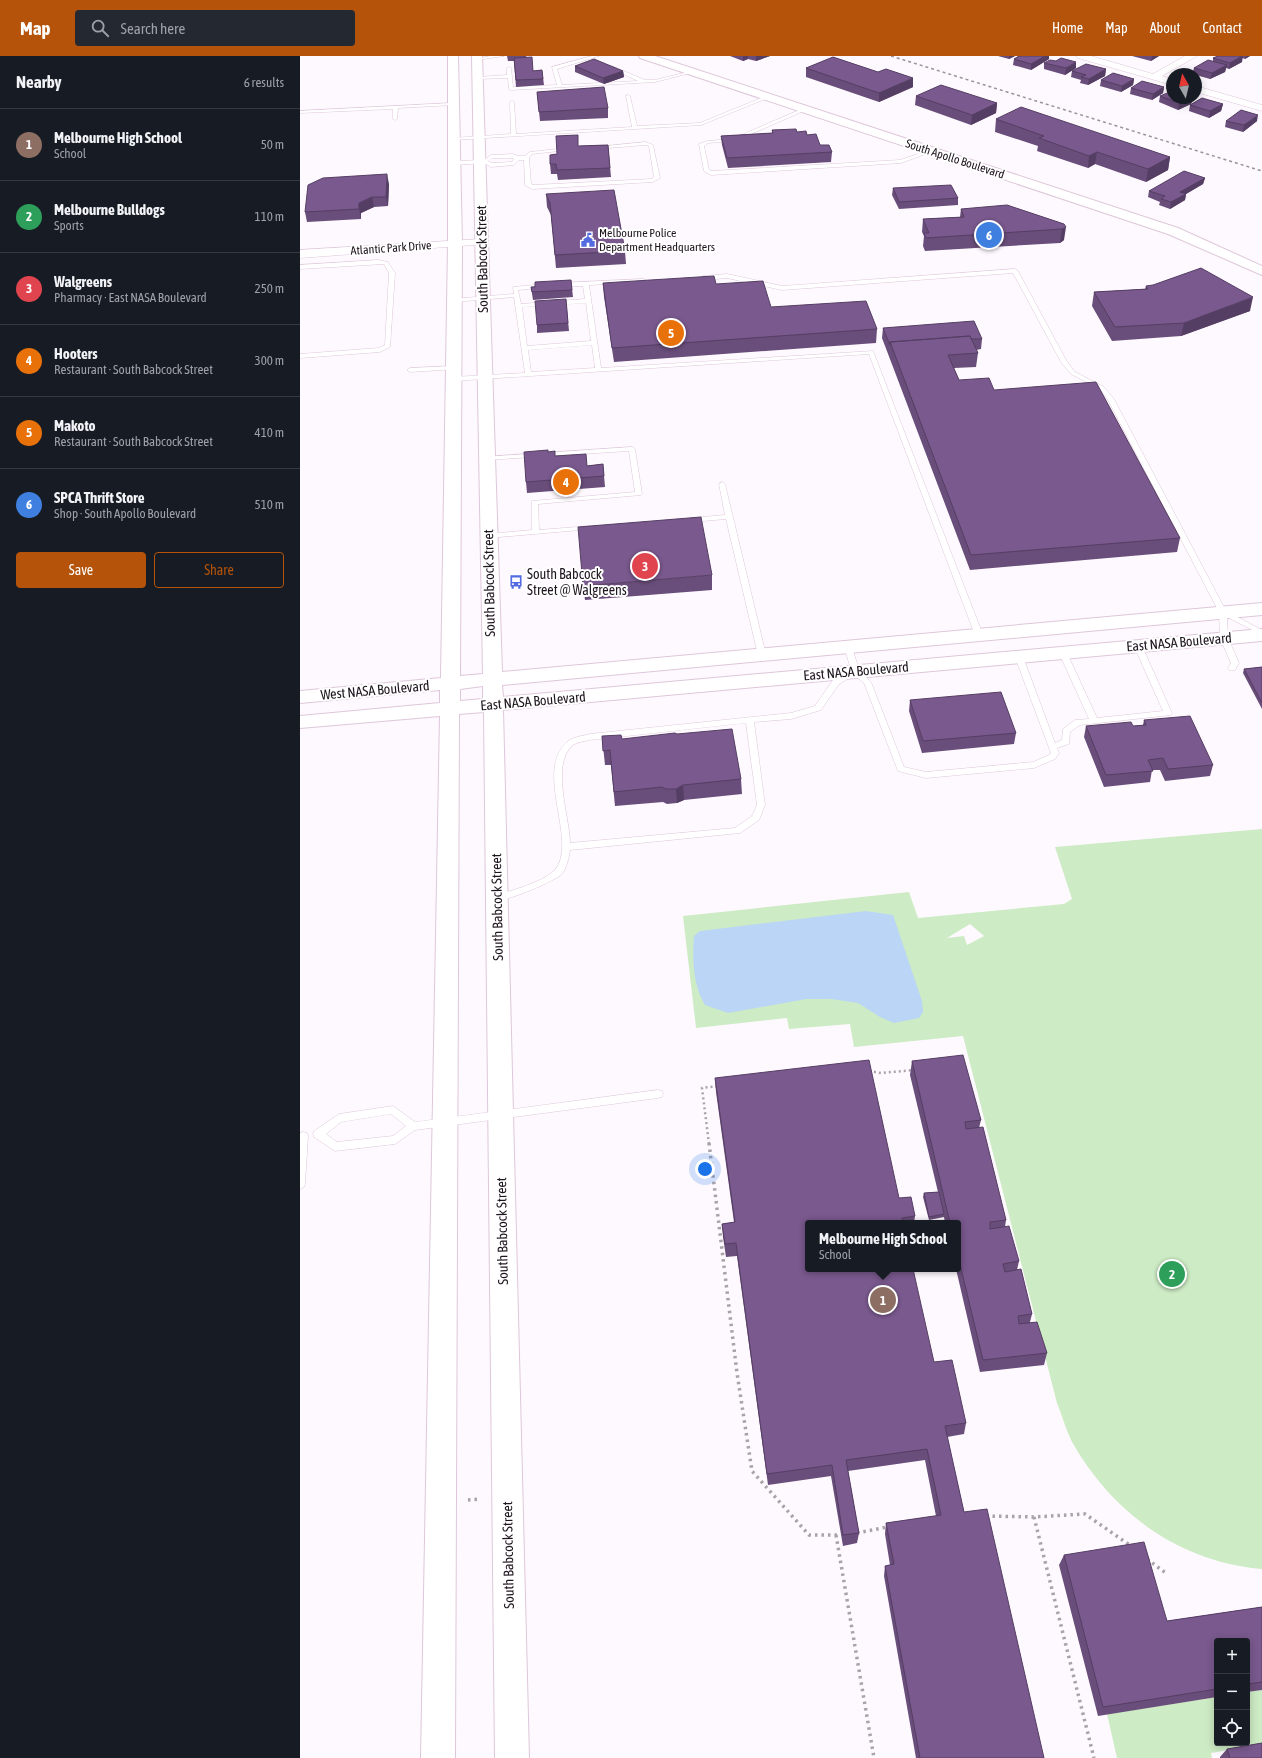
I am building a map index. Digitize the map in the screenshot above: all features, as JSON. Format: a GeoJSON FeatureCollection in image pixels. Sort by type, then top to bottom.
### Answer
{"type":"FeatureCollection","features":[{"type":"Feature","properties":{"kind":"main road","name":"South Babcock Street"},"geometry":{"type":"LineString","coordinates":[[438,1758],[454,374],[454,300],[450,236],[454,163],[452,56]]}},
{"type":"Feature","properties":{"kind":"main road","name":"South Apollo Boulevard"},"geometry":{"type":"LineString","coordinates":[[644,56],[1174,231],[1262,271]]}},
{"type":"Feature","properties":{"kind":"main road","name":"South Babcock Street"},"geometry":{"type":"LineString","coordinates":[[477,57],[479,138],[482,161],[481,236],[498,898],[500,1114],[512,1758]]}},
{"type":"Feature","properties":{"kind":"main road","name":"East NASA Boulevard"},"geometry":{"type":"LineString","coordinates":[[450,683],[1262,608]]}},
{"type":"Feature","properties":{"kind":"main road","name":"East NASA Boulevard"},"geometry":{"type":"LineString","coordinates":[[450,708],[1262,634]]}},
{"type":"Feature","properties":{"kind":"main road","name":"West NASA Boulevard"},"geometry":{"type":"LineString","coordinates":[[300,696],[450,683]]}},
{"type":"Feature","properties":{"kind":"main road","name":"West NASA Boulevard"},"geometry":{"type":"LineString","coordinates":[[300,722],[450,708]]}},
{"type":"Feature","properties":{"kind":"street"},"geometry":{"type":"LineString","coordinates":[[1081,56],[1166,80]]}},
{"type":"Feature","properties":{"kind":"street"},"geometry":{"type":"LineString","coordinates":[[1154,77],[1192,56]]}},
{"type":"Feature","properties":{"kind":"street"},"geometry":{"type":"LineString","coordinates":[[1202,91],[1262,108]]}},
{"type":"Feature","properties":{"kind":"street","name":"Atlantic Park Drive"},"geometry":{"type":"LineString","coordinates":[[300,254],[450,236],[481,236]]}},
{"type":"Feature","properties":{"kind":"lane"},"geometry":{"type":"LineString","coordinates":[[477,57],[502,56]]}},
{"type":"Feature","properties":{"kind":"lane"},"geometry":{"type":"LineString","coordinates":[[560,86],[554,68],[589,57],[598,58]]}},
{"type":"Feature","properties":{"kind":"lane"},"geometry":{"type":"LineString","coordinates":[[606,64],[646,82]]}},
{"type":"Feature","properties":{"kind":"lane"},"geometry":{"type":"LineString","coordinates":[[509,68],[511,89],[646,82],[670,79],[692,72]]}},
{"type":"Feature","properties":{"kind":"lane"},"geometry":{"type":"LineString","coordinates":[[478,78],[510,76]]}},
{"type":"Feature","properties":{"kind":"lane"},"geometry":{"type":"LineString","coordinates":[[628,96],[635,128]]}},
{"type":"Feature","properties":{"kind":"lane"},"geometry":{"type":"LineString","coordinates":[[453,139],[701,124],[768,97]]}},
{"type":"Feature","properties":{"kind":"lane"},"geometry":{"type":"LineString","coordinates":[[512,102],[514,135]]}},
{"type":"Feature","properties":{"kind":"lane"},"geometry":{"type":"LineString","coordinates":[[300,112],[452,104]]}},
{"type":"Feature","properties":{"kind":"lane"},"geometry":{"type":"LineString","coordinates":[[395,119],[396,107]]}},
{"type":"Feature","properties":{"kind":"lane"},"geometry":{"type":"LineString","coordinates":[[804,109],[732,140],[707,142],[701,145],[707,171],[711,172],[901,161],[932,151]]}},
{"type":"Feature","properties":{"kind":"lane"},"geometry":{"type":"LineString","coordinates":[[557,150],[530,153],[526,158],[528,185],[532,187],[653,180],[657,178],[651,145],[646,143],[592,148]]}},
{"type":"Feature","properties":{"kind":"lane"},"geometry":{"type":"LineString","coordinates":[[454,163],[482,161],[491,165],[514,164],[517,158],[526,158]]}},
{"type":"Feature","properties":{"kind":"lane"},"geometry":{"type":"LineString","coordinates":[[300,267],[378,262],[386,263],[392,273],[388,346],[380,350],[300,356]]}},
{"type":"Feature","properties":{"kind":"lane"},"geometry":{"type":"LineString","coordinates":[[696,278],[727,276],[782,288],[1014,271],[1063,360],[1072,373],[1102,388],[1111,399],[1223,612],[1224,638],[1235,663],[1232,668]]}},
{"type":"Feature","properties":{"kind":"lane"},"geometry":{"type":"LineString","coordinates":[[528,374],[515,288],[648,280]]}},
{"type":"Feature","properties":{"kind":"lane"},"geometry":{"type":"LineString","coordinates":[[586,284],[598,369]]}},
{"type":"Feature","properties":{"kind":"lane"},"geometry":{"type":"LineString","coordinates":[[454,300],[517,295]]}},
{"type":"Feature","properties":{"kind":"lane"},"geometry":{"type":"LineString","coordinates":[[518,306],[588,300]]}},
{"type":"Feature","properties":{"kind":"lane"},"geometry":{"type":"LineString","coordinates":[[524,348],[594,343]]}},
{"type":"Feature","properties":{"kind":"lane"},"geometry":{"type":"LineString","coordinates":[[410,370],[485,377],[871,352],[979,635]]}},
{"type":"Feature","properties":{"kind":"lane"},"geometry":{"type":"LineString","coordinates":[[486,458],[632,448],[639,494],[534,502],[536,532]]}},
{"type":"Feature","properties":{"kind":"lane"},"geometry":{"type":"LineString","coordinates":[[722,484],[762,655]]}},
{"type":"Feature","properties":{"kind":"lane"},"geometry":{"type":"LineString","coordinates":[[683,521],[729,517]]}},
{"type":"Feature","properties":{"kind":"lane"},"geometry":{"type":"LineString","coordinates":[[488,536],[598,527]]}},
{"type":"Feature","properties":{"kind":"lane"},"geometry":{"type":"LineString","coordinates":[[1223,612],[1262,634]]}},
{"type":"Feature","properties":{"kind":"lane"},"geometry":{"type":"LineString","coordinates":[[1053,746],[1066,742],[1066,731],[1078,722],[1168,713],[1138,646]]}},
{"type":"Feature","properties":{"kind":"lane"},"geometry":{"type":"LineString","coordinates":[[848,647],[856,671],[867,682],[901,769],[926,775],[1034,765],[1052,757],[1055,753],[1053,746],[1019,657]]}},
{"type":"Feature","properties":{"kind":"lane"},"geometry":{"type":"LineString","coordinates":[[1063,653],[1094,721]]}},
{"type":"Feature","properties":{"kind":"lane"},"geometry":{"type":"LineString","coordinates":[[498,898],[536,885],[558,872],[566,855],[557,765],[562,751],[571,742],[590,737],[791,716],[818,708],[836,682],[856,671]]}},
{"type":"Feature","properties":{"kind":"lane"},"geometry":{"type":"LineString","coordinates":[[565,847],[737,831],[756,818],[760,805],[750,720]]}},
{"type":"Feature","properties":{"kind":"lane"},"geometry":{"type":"LineString","coordinates":[[318,1134],[335,1146],[395,1140],[413,1126],[658,1094]]}},
{"type":"Feature","properties":{"kind":"lane"},"geometry":{"type":"LineString","coordinates":[[300,1184],[301,1136],[318,1134],[339,1118],[393,1110],[413,1126]]}},
{"type":"Feature","properties":{"kind":"path"},"geometry":{"type":"LineString","coordinates":[[865,1072],[881,1073],[918,1069]]}},
{"type":"Feature","properties":{"kind":"path"},"geometry":{"type":"LineString","coordinates":[[724,1086],[702,1088],[737,1373],[752,1471],[809,1535],[841,1535]]}},
{"type":"Feature","properties":{"kind":"path"},"geometry":{"type":"LineString","coordinates":[[982,1516],[1034,1517],[1085,1514],[1109,1529],[1132,1547]]}},
{"type":"Feature","properties":{"kind":"path"},"geometry":{"type":"LineString","coordinates":[[1034,1517],[1094,1758]]}},
{"type":"Feature","properties":{"kind":"path"},"geometry":{"type":"LineString","coordinates":[[856,1533],[892,1526]]}},
{"type":"Feature","properties":{"kind":"path"},"geometry":{"type":"LineString","coordinates":[[836,1535],[874,1758]]}},
{"type":"Feature","properties":{"kind":"path"},"geometry":{"type":"LineString","coordinates":[[1144,1556],[1167,1574]]}},
{"type":"Feature","properties":{"kind":"green space"},"geometry":{"type":"Polygon","coordinates":[[[1262,829],[1262,1569],[1232,1564],[1203,1556],[1177,1545],[1152,1530],[1129,1512],[1107,1491],[1089,1468],[1072,1442],[1057,1403],[963,1036],[854,1047],[850,1024],[789,1029],[787,1018],[696,1028],[683,916],[909,892],[918,918],[1064,904],[1072,899],[1055,847],[1262,829]],[[970,924],[947,938],[964,936],[967,945],[984,936],[970,924]]]}},
{"type":"Feature","properties":{"kind":"green space"},"geometry":{"type":"Polygon","coordinates":[[[1262,1690],[1262,1744],[1211,1753],[1212,1758],[1117,1758],[1107,1714],[1214,1697],[1214,1746],[1250,1746],[1250,1692],[1262,1690]]]}},
{"type":"Feature","properties":{"kind":"water"},"geometry":{"type":"Polygon","coordinates":[[[866,911],[893,915],[922,1001],[923,1012],[919,1018],[894,1023],[880,1017],[858,1003],[831,999],[806,999],[728,1013],[705,1005],[698,989],[693,963],[694,936],[700,931],[866,911]]]}},
{"type":"Feature","properties":{"kind":"building"},"geometry":{"type":"Polygon","coordinates":[[[1019,56],[1045,56],[1031,64],[1014,59],[1019,56]]]}},
{"type":"Feature","properties":{"kind":"building"},"geometry":{"type":"Polygon","coordinates":[[[1218,56],[1242,56],[1230,63],[1213,58],[1218,56]]]}},
{"type":"Feature","properties":{"kind":"building"},"geometry":{"type":"Polygon","coordinates":[[[532,57],[533,71],[542,70],[543,79],[516,80],[514,58],[532,57]]]}},
{"type":"Feature","properties":{"kind":"building"},"geometry":{"type":"Polygon","coordinates":[[[833,57],[878,72],[886,69],[913,78],[879,93],[806,68],[833,57]]]}},
{"type":"Feature","properties":{"kind":"building"},"geometry":{"type":"Polygon","coordinates":[[[1061,58],[1076,62],[1066,68],[1044,63],[1050,60],[1056,61],[1061,58]]]}},
{"type":"Feature","properties":{"kind":"building"},"geometry":{"type":"Polygon","coordinates":[[[594,59],[623,71],[603,78],[575,66],[594,59]]]}},
{"type":"Feature","properties":{"kind":"building"},"geometry":{"type":"Polygon","coordinates":[[[1208,60],[1227,65],[1212,73],[1202,70],[1202,68],[1194,68],[1208,60]]]}},
{"type":"Feature","properties":{"kind":"building"},"geometry":{"type":"Polygon","coordinates":[[[1086,64],[1106,69],[1089,79],[1081,77],[1086,75],[1072,71],[1086,64]]]}},
{"type":"Feature","properties":{"kind":"building"},"geometry":{"type":"Polygon","coordinates":[[[1113,73],[1134,79],[1122,86],[1101,80],[1113,73]]]}},
{"type":"Feature","properties":{"kind":"building"},"geometry":{"type":"Polygon","coordinates":[[[1142,81],[1164,87],[1153,94],[1131,88],[1142,81]]]}},
{"type":"Feature","properties":{"kind":"building"},"geometry":{"type":"Polygon","coordinates":[[[941,85],[997,103],[972,115],[916,96],[941,85]]]}},
{"type":"Feature","properties":{"kind":"building"},"geometry":{"type":"Polygon","coordinates":[[[604,87],[608,108],[539,112],[537,92],[604,87]]]}},
{"type":"Feature","properties":{"kind":"building"},"geometry":{"type":"Polygon","coordinates":[[[1166,94],[1166,98],[1160,96],[1166,94]]]}},
{"type":"Feature","properties":{"kind":"building"},"geometry":{"type":"Polygon","coordinates":[[[1202,98],[1223,104],[1210,111],[1190,105],[1202,104],[1202,98]]]}},
{"type":"Feature","properties":{"kind":"building"},"geometry":{"type":"Polygon","coordinates":[[[1021,107],[1170,157],[1148,169],[1097,152],[1089,156],[1039,138],[1044,136],[996,119],[1021,107]]]}},
{"type":"Feature","properties":{"kind":"building"},"geometry":{"type":"Polygon","coordinates":[[[1241,110],[1258,115],[1244,125],[1226,121],[1241,110]]]}},
{"type":"Feature","properties":{"kind":"building"},"geometry":{"type":"Polygon","coordinates":[[[796,129],[797,132],[806,131],[807,135],[816,134],[820,145],[829,145],[832,152],[727,158],[721,136],[773,133],[772,130],[796,129]]]}},
{"type":"Feature","properties":{"kind":"building"},"geometry":{"type":"Polygon","coordinates":[[[578,135],[578,146],[608,145],[610,168],[557,170],[556,164],[550,164],[550,155],[557,154],[556,136],[578,135]]]}},
{"type":"Feature","properties":{"kind":"building"},"geometry":{"type":"Polygon","coordinates":[[[1184,171],[1205,178],[1180,192],[1186,194],[1171,202],[1161,199],[1165,196],[1149,191],[1184,171]]]}},
{"type":"Feature","properties":{"kind":"building"},"geometry":{"type":"Polygon","coordinates":[[[387,174],[386,197],[372,197],[359,203],[359,209],[305,212],[308,185],[323,178],[387,174]]]}},
{"type":"Feature","properties":{"kind":"building"},"geometry":{"type":"Polygon","coordinates":[[[951,185],[958,198],[899,202],[893,188],[951,185]]]}},
{"type":"Feature","properties":{"kind":"building","name":"Melbourne Police Department Headquarters"},"geometry":{"type":"Polygon","coordinates":[[[614,190],[625,251],[555,255],[550,203],[546,194],[614,190]]]}},
{"type":"Feature","properties":{"kind":"building"},"geometry":{"type":"Polygon","coordinates":[[[1007,205],[1064,224],[1066,227],[1062,229],[926,238],[924,233],[929,233],[923,219],[964,217],[961,209],[1007,205]]]}},
{"type":"Feature","properties":{"kind":"building"},"geometry":{"type":"Polygon","coordinates":[[[1201,268],[1253,297],[1184,323],[1115,327],[1094,292],[1148,289],[1146,286],[1153,285],[1201,268]]]}},
{"type":"Feature","properties":{"kind":"building"},"geometry":{"type":"Polygon","coordinates":[[[714,276],[716,284],[763,281],[771,307],[866,301],[877,329],[612,348],[603,283],[714,276]]]}},
{"type":"Feature","properties":{"kind":"building"},"geometry":{"type":"Polygon","coordinates":[[[571,280],[572,290],[532,292],[531,287],[535,287],[535,282],[571,280]]]}},
{"type":"Feature","properties":{"kind":"building"},"geometry":{"type":"Polygon","coordinates":[[[566,299],[568,323],[537,325],[535,301],[566,299]]]}},
{"type":"Feature","properties":{"kind":"building"},"geometry":{"type":"Polygon","coordinates":[[[974,321],[982,339],[971,339],[970,336],[890,342],[890,345],[883,328],[974,321]]]}},
{"type":"Feature","properties":{"kind":"building"},"geometry":{"type":"Polygon","coordinates":[[[970,336],[978,353],[948,355],[959,380],[989,378],[994,390],[1096,382],[1180,538],[971,555],[890,342],[970,336]]]}},
{"type":"Feature","properties":{"kind":"building"},"geometry":{"type":"Polygon","coordinates":[[[548,450],[548,452],[555,451],[555,456],[586,454],[587,466],[603,464],[604,476],[526,482],[524,452],[548,450]]]}},
{"type":"Feature","properties":{"kind":"building"},"geometry":{"type":"Polygon","coordinates":[[[701,517],[712,575],[583,586],[578,527],[701,517]]]}},
{"type":"Feature","properties":{"kind":"building"},"geometry":{"type":"Polygon","coordinates":[[[1262,667],[1262,703],[1244,669],[1262,667]]]}},
{"type":"Feature","properties":{"kind":"building"},"geometry":{"type":"Polygon","coordinates":[[[1001,692],[1016,733],[923,741],[910,700],[1001,692]]]}},
{"type":"Feature","properties":{"kind":"building"},"geometry":{"type":"Polygon","coordinates":[[[1190,716],[1213,765],[1168,769],[1163,758],[1148,760],[1153,771],[1106,775],[1086,726],[1131,722],[1133,726],[1146,725],[1144,720],[1190,716]]]}},
{"type":"Feature","properties":{"kind":"building"},"geometry":{"type":"Polygon","coordinates":[[[732,729],[741,779],[683,785],[676,789],[666,789],[662,787],[614,792],[610,750],[603,751],[602,736],[621,735],[622,739],[732,729]]]}},
{"type":"Feature","properties":{"kind":"building"},"geometry":{"type":"Polygon","coordinates":[[[963,1055],[981,1120],[965,1122],[966,1129],[983,1127],[1006,1220],[990,1222],[990,1229],[1009,1226],[1019,1261],[1003,1264],[1005,1272],[1021,1269],[1032,1314],[1018,1316],[1019,1324],[1037,1322],[1047,1353],[983,1360],[961,1268],[961,1220],[949,1220],[912,1061],[963,1055]]]}},
{"type":"Feature","properties":{"kind":"building"},"geometry":{"type":"Polygon","coordinates":[[[869,1060],[899,1198],[911,1197],[915,1216],[902,1218],[902,1220],[805,1220],[805,1272],[914,1272],[934,1362],[952,1360],[966,1423],[945,1426],[964,1512],[987,1509],[1044,1758],[920,1758],[885,1566],[894,1564],[886,1523],[941,1515],[927,1449],[846,1460],[859,1533],[843,1535],[832,1465],[767,1474],[736,1243],[725,1244],[722,1224],[735,1222],[715,1078],[869,1060]]]}},
{"type":"Feature","properties":{"kind":"building"},"geometry":{"type":"Polygon","coordinates":[[[939,1192],[944,1214],[929,1217],[924,1193],[939,1192]]]}},
{"type":"Feature","properties":{"kind":"building"},"geometry":{"type":"Polygon","coordinates":[[[1144,1542],[1167,1621],[1262,1607],[1262,1682],[1250,1684],[1250,1638],[1214,1638],[1214,1689],[1103,1707],[1064,1555],[1144,1542]]]}},
{"type":"Feature","properties":{"kind":"building"},"geometry":{"type":"Polygon","coordinates":[[[1262,1743],[1262,1758],[1230,1758],[1227,1749],[1262,1743]]]}},
{"type":"Feature","properties":{"kind":"railway"},"geometry":{"type":"LineString","coordinates":[[891,56],[1262,171]]}},
{"type":"Feature","properties":{"kind":"place","name":"SPCA Thrift Store"},"geometry":{"type":"Point","coordinates":[989,235]}},
{"type":"Feature","properties":{"kind":"place","name":"Melbourne Police Department Headquarters"},"geometry":{"type":"Point","coordinates":[588,240]}},
{"type":"Feature","properties":{"kind":"place","name":"Makoto"},"geometry":{"type":"Point","coordinates":[671,333]}},
{"type":"Feature","properties":{"kind":"place","name":"Hooters"},"geometry":{"type":"Point","coordinates":[566,482]}},
{"type":"Feature","properties":{"kind":"place","name":"Walgreens"},"geometry":{"type":"Point","coordinates":[645,566]}},
{"type":"Feature","properties":{"kind":"place","name":"South Babcock Street @ Walgreens"},"geometry":{"type":"Point","coordinates":[516,582]}},
{"type":"Feature","properties":{"kind":"place","name":"Melbourne Bulldogs"},"geometry":{"type":"Point","coordinates":[1172,1274]}},
{"type":"Feature","properties":{"kind":"place","name":"Melbourne High School"},"geometry":{"type":"Point","coordinates":[883,1300]}}]}
